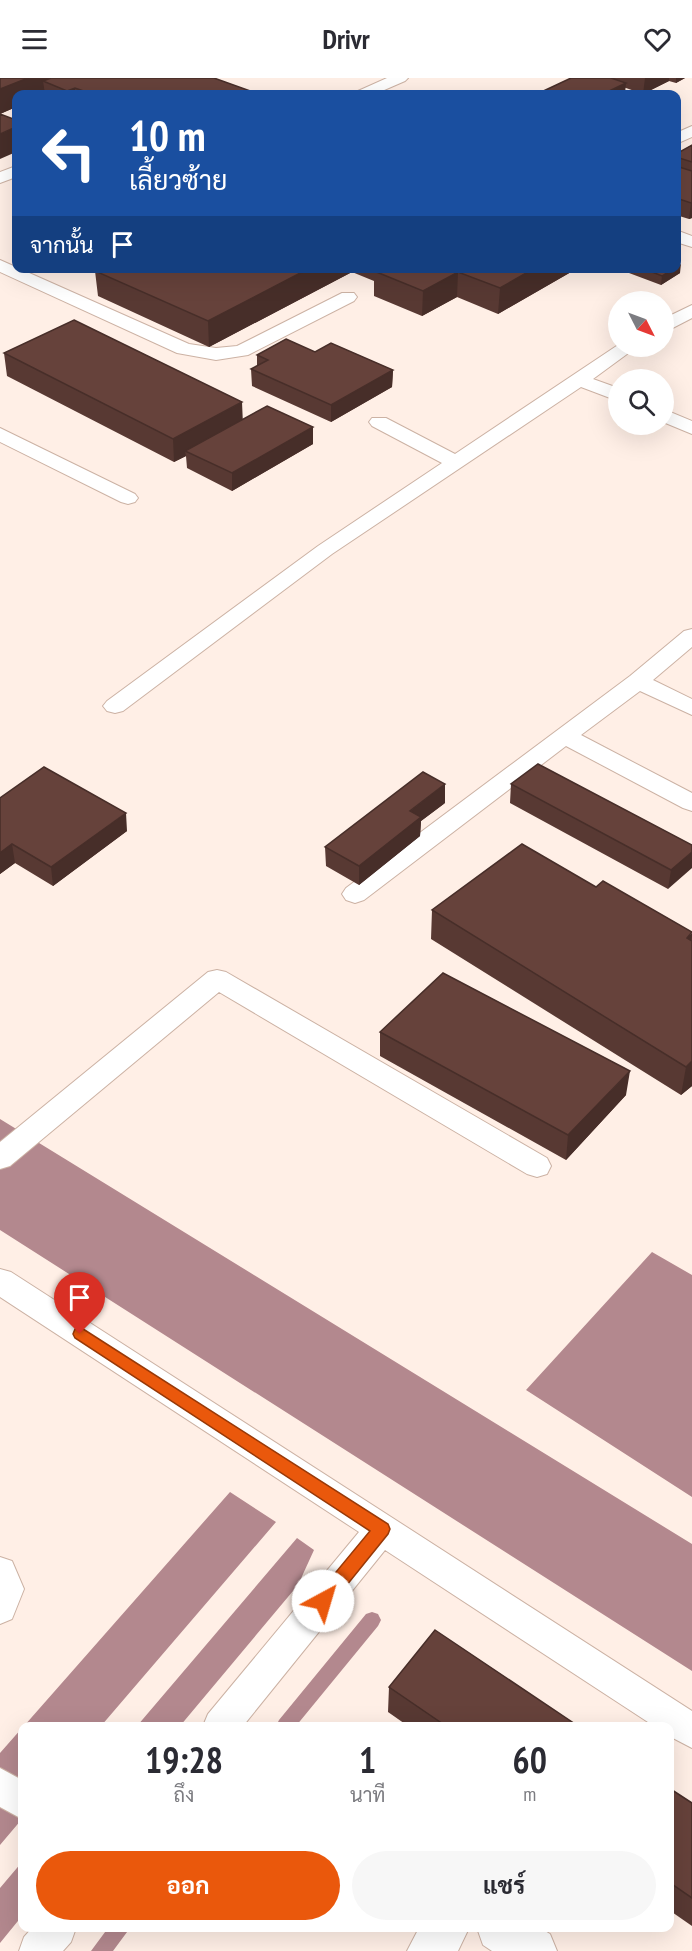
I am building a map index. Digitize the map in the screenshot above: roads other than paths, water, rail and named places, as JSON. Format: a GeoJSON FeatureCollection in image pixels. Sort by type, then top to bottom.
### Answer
{"type":"FeatureCollection","features":[{"type":"Feature","properties":{"kind":"street"},"geometry":{"type":"LineString","coordinates":[[431,1951],[443,1932]]}},
{"type":"Feature","properties":{"kind":"street"},"geometry":{"type":"LineString","coordinates":[[506,1932],[533,1951]]}},
{"type":"Feature","properties":{"kind":"lane"},"geometry":{"type":"LineString","coordinates":[[363,78],[372,81],[364,90]]}},
{"type":"Feature","properties":{"kind":"lane"},"geometry":{"type":"LineString","coordinates":[[371,90],[400,78]]}},
{"type":"Feature","properties":{"kind":"lane"},"geometry":{"type":"LineString","coordinates":[[18,273],[184,349],[216,354],[241,351],[348,297]]}},
{"type":"Feature","properties":{"kind":"lane"},"geometry":{"type":"LineString","coordinates":[[674,320],[692,309]]}},
{"type":"Feature","properties":{"kind":"lane"},"geometry":{"type":"LineString","coordinates":[[115,706],[325,550],[613,357]]}},
{"type":"Feature","properties":{"kind":"lane"},"geometry":{"type":"LineString","coordinates":[[580,380],[608,391]]}},
{"type":"Feature","properties":{"kind":"lane"},"geometry":{"type":"LineString","coordinates":[[674,420],[692,428]]}},
{"type":"Feature","properties":{"kind":"lane"},"geometry":{"type":"LineString","coordinates":[[379,422],[456,462]]}},
{"type":"Feature","properties":{"kind":"lane"},"geometry":{"type":"LineString","coordinates":[[0,434],[128,498]]}},
{"type":"Feature","properties":{"kind":"lane"},"geometry":{"type":"LineString","coordinates":[[355,894],[638,681],[692,636]]}},
{"type":"Feature","properties":{"kind":"lane"},"geometry":{"type":"LineString","coordinates":[[638,681],[692,708]]}},
{"type":"Feature","properties":{"kind":"lane"},"geometry":{"type":"LineString","coordinates":[[565,736],[692,803]]}},
{"type":"Feature","properties":{"kind":"lane"},"geometry":{"type":"LineString","coordinates":[[0,1158],[217,979],[537,1166]]}},
{"type":"Feature","properties":{"kind":"lane"},"geometry":{"type":"LineString","coordinates":[[0,1281],[692,1731]]}},
{"type":"Feature","properties":{"kind":"lane"},"geometry":{"type":"LineString","coordinates":[[224,1722],[382,1529]]}},
{"type":"Feature","properties":{"kind":"lane"},"geometry":{"type":"LineString","coordinates":[[0,1572],[7,1589],[0,1608]]}},
{"type":"Feature","properties":{"kind":"lane"},"geometry":{"type":"LineString","coordinates":[[0,1786],[18,1798]]}},
{"type":"Feature","properties":{"kind":"lane"},"geometry":{"type":"LineString","coordinates":[[38,1951],[54,1932]]}},
{"type":"Feature","properties":{"kind":"waterway"},"geometry":{"type":"LineString","coordinates":[[288,1722],[372,1620]]}},
{"type":"Feature","properties":{"kind":"waterway"},"geometry":{"type":"LineString","coordinates":[[101,1951],[117,1932]]}}]}
